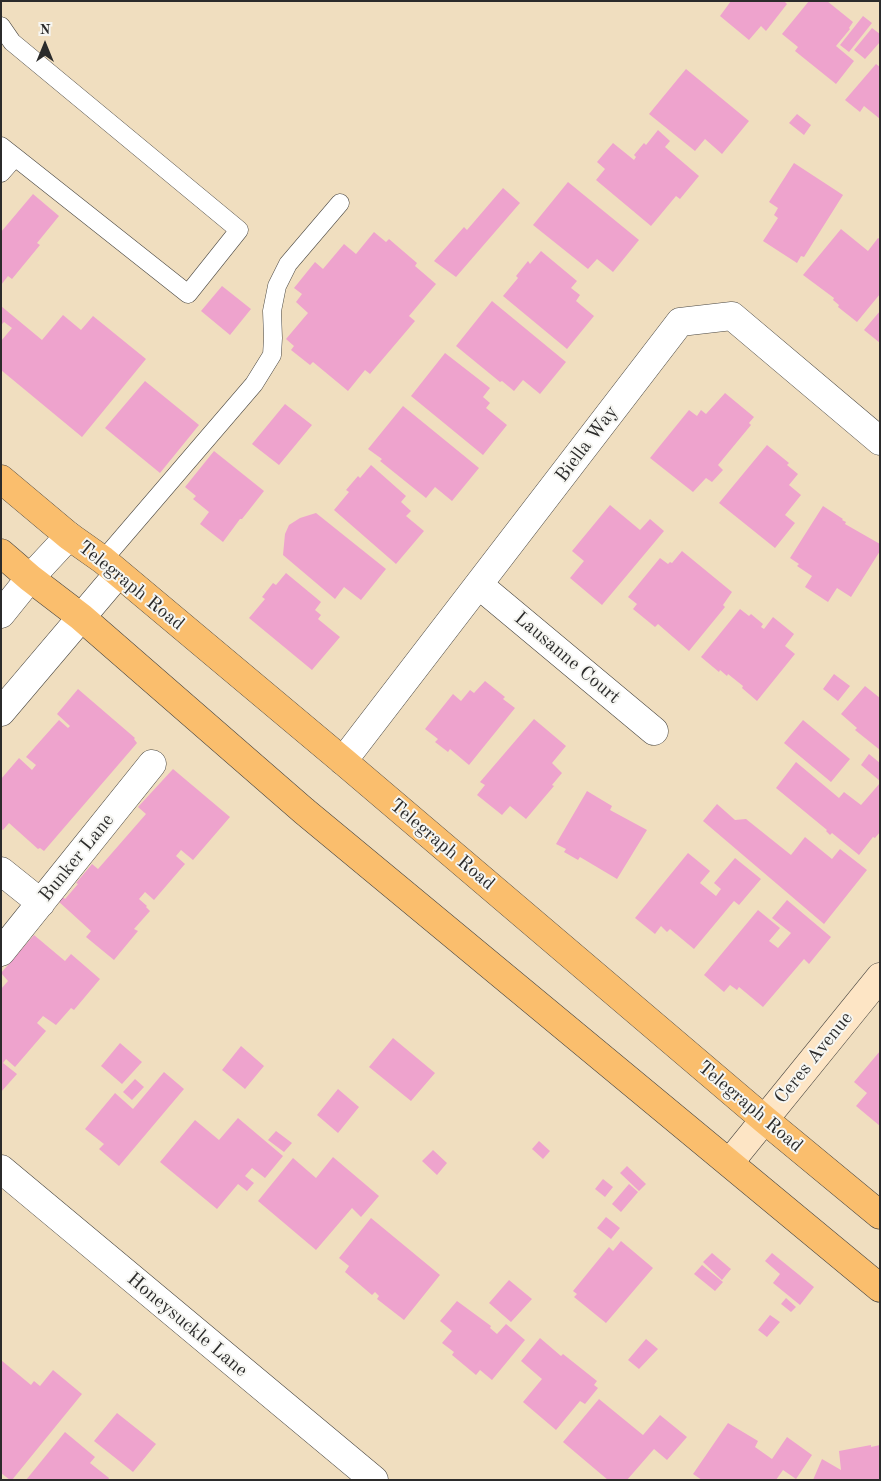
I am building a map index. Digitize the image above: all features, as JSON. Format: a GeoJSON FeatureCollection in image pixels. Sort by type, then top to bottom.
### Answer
{"type":"FeatureCollection","features":[{"type":"Feature","properties":{"kind":"main road","name":"Telegraph Road"},"geometry":{"type":"LineString","coordinates":[[1,479],[69,536],[111,567],[343,761],[765,1120],[880,1215]]}},
{"type":"Feature","properties":{"kind":"main road"},"geometry":{"type":"LineString","coordinates":[[1,553],[81,617],[304,811],[880,1288]]}},
{"type":"Feature","properties":{"kind":"street","name":"Biella Way"},"geometry":{"type":"LineString","coordinates":[[343,761],[680,322],[732,316],[880,441]]}},
{"type":"Feature","properties":{"kind":"street"},"geometry":{"type":"LineString","coordinates":[[1,614],[30,578],[69,536]]}},
{"type":"Feature","properties":{"kind":"street"},"geometry":{"type":"LineString","coordinates":[[1,712],[81,617],[111,567]]}},
{"type":"Feature","properties":{"kind":"street","name":"Lausanne Court"},"geometry":{"type":"LineString","coordinates":[[479,585],[654,731]]}},
{"type":"Feature","properties":{"kind":"street","name":"Bunker Lane"},"geometry":{"type":"LineString","coordinates":[[1,952],[152,764]]}},
{"type":"Feature","properties":{"kind":"street"},"geometry":{"type":"LineString","coordinates":[[1,871],[41,903]]}},
{"type":"Feature","properties":{"kind":"street","name":"Ceres Avenue"},"geometry":{"type":"LineString","coordinates":[[730,1162],[880,977]]}},
{"type":"Feature","properties":{"kind":"street","name":"Honeysuckle Lane"},"geometry":{"type":"LineString","coordinates":[[1,1170],[374,1480]]}},
{"type":"Feature","properties":{"kind":"lane"},"geometry":{"type":"LineString","coordinates":[[1,26],[7,48],[239,230],[188,294],[1,146]]}},
{"type":"Feature","properties":{"kind":"lane"},"geometry":{"type":"LineString","coordinates":[[1,173],[15,157]]}},
{"type":"Feature","properties":{"kind":"lane"},"geometry":{"type":"LineString","coordinates":[[111,567],[254,384],[272,356],[274,338],[272,311],[277,286],[288,264],[340,203]]}},
{"type":"Feature","properties":{"kind":"building"},"geometry":{"type":"Polygon","coordinates":[[[731,1],[784,1],[787,4],[766,31],[761,26],[749,40],[720,16],[731,1]]]}},
{"type":"Feature","properties":{"kind":"building"},"geometry":{"type":"Polygon","coordinates":[[[809,1],[827,1],[853,22],[850,29],[836,46],[854,61],[836,84],[795,51],[798,47],[782,34],[809,1]]]}},
{"type":"Feature","properties":{"kind":"building"},"geometry":{"type":"Polygon","coordinates":[[[863,16],[872,23],[849,52],[840,45],[863,16]]]}},
{"type":"Feature","properties":{"kind":"building"},"geometry":{"type":"Polygon","coordinates":[[[872,28],[880,34],[880,42],[865,59],[854,50],[872,28]]]}},
{"type":"Feature","properties":{"kind":"building"},"geometry":{"type":"Polygon","coordinates":[[[876,64],[880,67],[880,119],[864,106],[860,112],[845,100],[876,64]]]}},
{"type":"Feature","properties":{"kind":"building"},"geometry":{"type":"Polygon","coordinates":[[[686,69],[749,121],[722,154],[705,139],[695,151],[649,114],[686,69]]]}},
{"type":"Feature","properties":{"kind":"building"},"geometry":{"type":"Polygon","coordinates":[[[797,114],[811,125],[804,135],[789,123],[797,114]]]}},
{"type":"Feature","properties":{"kind":"building"},"geometry":{"type":"Polygon","coordinates":[[[658,130],[670,141],[665,147],[699,176],[680,199],[676,196],[651,226],[596,180],[605,169],[597,162],[613,143],[634,160],[636,157],[634,155],[644,143],[646,145],[658,130]]]}},
{"type":"Feature","properties":{"kind":"building"},"geometry":{"type":"Polygon","coordinates":[[[794,163],[843,195],[804,257],[801,256],[797,263],[763,241],[778,218],[774,215],[778,208],[769,202],[794,163]]]}},
{"type":"Feature","properties":{"kind":"building"},"geometry":{"type":"Polygon","coordinates":[[[568,182],[639,240],[613,272],[597,259],[588,269],[533,225],[568,182]]]}},
{"type":"Feature","properties":{"kind":"building"},"geometry":{"type":"Polygon","coordinates":[[[503,188],[520,203],[456,277],[434,261],[464,227],[467,230],[503,188]]]}},
{"type":"Feature","properties":{"kind":"building"},"geometry":{"type":"Polygon","coordinates":[[[33,194],[59,216],[37,243],[40,245],[12,279],[8,276],[1,285],[1,232],[33,194]]]}},
{"type":"Feature","properties":{"kind":"building"},"geometry":{"type":"Polygon","coordinates":[[[841,229],[868,251],[878,238],[880,239],[880,294],[857,322],[838,307],[839,305],[833,300],[834,298],[803,275],[841,229]]]}},
{"type":"Feature","properties":{"kind":"building"},"geometry":{"type":"Polygon","coordinates":[[[374,232],[386,242],[389,239],[417,263],[415,266],[436,284],[409,316],[415,321],[370,374],[365,370],[348,391],[313,362],[310,365],[291,350],[294,346],[286,339],[308,313],[296,302],[302,294],[294,288],[315,262],[323,269],[344,244],[356,254],[374,232]]]}},
{"type":"Feature","properties":{"kind":"building"},"geometry":{"type":"Polygon","coordinates":[[[541,251],[577,281],[571,288],[580,295],[576,301],[594,316],[567,349],[503,296],[518,278],[516,276],[528,261],[530,264],[541,251]]]}},
{"type":"Feature","properties":{"kind":"building"},"geometry":{"type":"Polygon","coordinates":[[[222,286],[251,309],[230,335],[201,311],[222,286]]]}},
{"type":"Feature","properties":{"kind":"building"},"geometry":{"type":"Polygon","coordinates":[[[492,301],[566,362],[540,394],[523,380],[514,391],[456,346],[492,301]]]}},
{"type":"Feature","properties":{"kind":"building"},"geometry":{"type":"Polygon","coordinates":[[[1,306],[42,340],[63,315],[81,330],[93,316],[146,359],[82,437],[1,370],[1,341],[12,328],[4,322],[1,325],[1,306]]]}},
{"type":"Feature","properties":{"kind":"building"},"geometry":{"type":"Polygon","coordinates":[[[880,311],[880,343],[864,330],[880,311]]]}},
{"type":"Feature","properties":{"kind":"building"},"geometry":{"type":"Polygon","coordinates":[[[445,353],[490,388],[483,397],[490,403],[486,408],[507,425],[483,455],[411,396],[445,353]]]}},
{"type":"Feature","properties":{"kind":"building"},"geometry":{"type":"Polygon","coordinates":[[[145,381],[199,425],[160,473],[105,428],[145,381]]]}},
{"type":"Feature","properties":{"kind":"building"},"geometry":{"type":"Polygon","coordinates":[[[725,393],[754,417],[749,423],[751,425],[718,465],[723,470],[712,482],[706,478],[693,492],[650,458],[689,410],[697,416],[701,410],[706,414],[725,393]]]}},
{"type":"Feature","properties":{"kind":"building"},"geometry":{"type":"Polygon","coordinates":[[[285,404],[312,425],[279,465],[252,444],[285,404]]]}},
{"type":"Feature","properties":{"kind":"building"},"geometry":{"type":"Polygon","coordinates":[[[403,406],[479,468],[452,501],[435,487],[426,498],[368,449],[403,406]]]}},
{"type":"Feature","properties":{"kind":"building"},"geometry":{"type":"Polygon","coordinates":[[[767,445],[789,463],[787,465],[798,474],[789,485],[801,495],[785,515],[795,523],[775,548],[719,503],[767,445]]]}},
{"type":"Feature","properties":{"kind":"building"},"geometry":{"type":"Polygon","coordinates":[[[214,451],[264,491],[223,542],[200,524],[209,512],[193,499],[196,496],[185,487],[214,451]]]}},
{"type":"Feature","properties":{"kind":"building"},"geometry":{"type":"Polygon","coordinates":[[[371,465],[406,496],[401,502],[411,511],[406,516],[424,531],[396,564],[334,510],[349,492],[346,490],[371,465]]]}},
{"type":"Feature","properties":{"kind":"building"},"geometry":{"type":"Polygon","coordinates":[[[610,505],[640,530],[650,519],[664,531],[602,605],[570,578],[584,561],[572,551],[610,505]]]}},
{"type":"Feature","properties":{"kind":"building"},"geometry":{"type":"Polygon","coordinates":[[[823,506],[843,519],[846,522],[845,524],[880,544],[880,551],[851,597],[837,588],[828,602],[805,587],[812,576],[797,566],[799,564],[790,558],[823,506]]]}},
{"type":"Feature","properties":{"kind":"building"},"geometry":{"type":"Polygon","coordinates":[[[316,513],[386,569],[361,600],[344,587],[335,599],[283,555],[285,534],[289,525],[300,518],[316,513]]]}},
{"type":"Feature","properties":{"kind":"building"},"geometry":{"type":"Polygon","coordinates":[[[682,551],[732,592],[723,605],[725,607],[689,651],[658,624],[655,627],[633,609],[637,604],[628,597],[660,558],[668,564],[672,563],[682,551]]]}},
{"type":"Feature","properties":{"kind":"building"},"geometry":{"type":"Polygon","coordinates":[[[286,573],[321,602],[315,610],[321,615],[318,619],[340,637],[312,670],[249,618],[265,599],[262,597],[273,583],[276,585],[286,573]]]}},
{"type":"Feature","properties":{"kind":"building"},"geometry":{"type":"Polygon","coordinates":[[[740,609],[749,616],[751,614],[763,624],[761,627],[764,629],[773,617],[794,634],[785,646],[795,654],[757,701],[728,674],[727,676],[720,670],[719,672],[701,657],[740,609]]]}},
{"type":"Feature","properties":{"kind":"building"},"geometry":{"type":"Polygon","coordinates":[[[834,674],[850,686],[838,701],[823,689],[834,674]]]}},
{"type":"Feature","properties":{"kind":"building"},"geometry":{"type":"Polygon","coordinates":[[[485,681],[515,708],[469,765],[450,749],[448,752],[435,742],[438,739],[425,729],[453,694],[461,701],[470,690],[474,693],[485,681]]]}},
{"type":"Feature","properties":{"kind":"building"},"geometry":{"type":"Polygon","coordinates":[[[865,686],[880,698],[880,750],[855,730],[857,728],[841,714],[865,686]]]}},
{"type":"Feature","properties":{"kind":"building"},"geometry":{"type":"Polygon","coordinates":[[[78,689],[135,738],[137,743],[44,851],[40,848],[38,849],[9,823],[3,830],[1,829],[1,779],[19,758],[32,770],[36,765],[26,757],[59,720],[68,728],[70,726],[57,714],[78,689]]]}},
{"type":"Feature","properties":{"kind":"building"},"geometry":{"type":"Polygon","coordinates":[[[534,719],[566,746],[552,763],[562,773],[552,785],[554,786],[526,819],[510,806],[502,815],[477,795],[485,785],[480,782],[534,719]]]}},
{"type":"Feature","properties":{"kind":"building"},"geometry":{"type":"Polygon","coordinates":[[[803,720],[850,759],[831,782],[784,743],[803,720]]]}},
{"type":"Feature","properties":{"kind":"building"},"geometry":{"type":"Polygon","coordinates":[[[869,754],[880,763],[880,781],[861,765],[869,754]]]}},
{"type":"Feature","properties":{"kind":"building"},"geometry":{"type":"Polygon","coordinates":[[[796,762],[839,798],[844,792],[861,805],[880,783],[880,832],[875,838],[873,837],[859,855],[832,833],[830,835],[827,830],[776,788],[796,762]]]}},
{"type":"Feature","properties":{"kind":"building"},"geometry":{"type":"Polygon","coordinates":[[[173,769],[230,817],[193,860],[181,850],[176,856],[185,864],[154,900],[145,892],[139,899],[150,911],[134,929],[138,931],[114,960],[86,937],[91,931],[58,901],[62,896],[65,899],[92,864],[98,869],[146,814],[138,807],[173,769]]]}},
{"type":"Feature","properties":{"kind":"building"},"geometry":{"type":"Polygon","coordinates":[[[587,791],[612,806],[610,810],[647,830],[617,879],[580,857],[578,860],[564,852],[566,849],[556,844],[587,791]]]}},
{"type":"Feature","properties":{"kind":"building"},"geometry":{"type":"Polygon","coordinates":[[[717,804],[735,820],[746,819],[791,855],[805,837],[832,859],[840,849],[867,870],[824,924],[703,821],[717,804]]]}},
{"type":"Feature","properties":{"kind":"building"},"geometry":{"type":"Polygon","coordinates":[[[688,853],[710,871],[700,883],[716,896],[721,889],[714,883],[735,858],[761,879],[739,905],[734,901],[694,949],[670,929],[667,932],[661,926],[655,934],[635,918],[688,853]]]}},
{"type":"Feature","properties":{"kind":"building"},"geometry":{"type":"Polygon","coordinates":[[[787,900],[831,937],[809,964],[804,959],[763,1007],[739,987],[737,990],[730,985],[724,992],[704,975],[758,910],[780,928],[769,941],[778,948],[791,933],[772,918],[787,900]]]}},
{"type":"Feature","properties":{"kind":"building"},"geometry":{"type":"Polygon","coordinates":[[[34,935],[65,961],[71,954],[100,979],[74,1010],[71,1008],[56,1025],[43,1016],[37,1023],[46,1031],[15,1067],[6,1059],[3,1063],[17,1074],[1,1092],[1,989],[8,981],[1,973],[34,935]]]}},
{"type":"Feature","properties":{"kind":"building"},"geometry":{"type":"Polygon","coordinates":[[[393,1038],[435,1073],[411,1101],[369,1067],[393,1038]]]}},
{"type":"Feature","properties":{"kind":"building"},"geometry":{"type":"Polygon","coordinates":[[[120,1043],[142,1062],[122,1084],[101,1066],[120,1043]]]}},
{"type":"Feature","properties":{"kind":"building"},"geometry":{"type":"Polygon","coordinates":[[[241,1046],[264,1066],[245,1089],[222,1070],[241,1046]]]}},
{"type":"Feature","properties":{"kind":"building"},"geometry":{"type":"Polygon","coordinates":[[[880,1051],[880,1126],[856,1106],[867,1093],[854,1082],[880,1051]]]}},
{"type":"Feature","properties":{"kind":"building"},"geometry":{"type":"Polygon","coordinates":[[[164,1072],[184,1089],[119,1166],[99,1149],[104,1144],[85,1129],[115,1093],[133,1109],[164,1072]]]}},
{"type":"Feature","properties":{"kind":"building"},"geometry":{"type":"Polygon","coordinates":[[[135,1079],[144,1087],[132,1100],[123,1092],[135,1079]]]}},
{"type":"Feature","properties":{"kind":"building"},"geometry":{"type":"Polygon","coordinates":[[[338,1089],[359,1107],[338,1133],[317,1115],[338,1089]]]}},
{"type":"Feature","properties":{"kind":"building"},"geometry":{"type":"Polygon","coordinates":[[[238,1118],[283,1156],[265,1178],[252,1168],[245,1176],[254,1183],[247,1191],[238,1184],[217,1209],[160,1162],[195,1120],[219,1140],[238,1118]]]}},
{"type":"Feature","properties":{"kind":"building"},"geometry":{"type":"Polygon","coordinates":[[[276,1131],[292,1143],[284,1152],[268,1140],[276,1131]]]}},
{"type":"Feature","properties":{"kind":"building"},"geometry":{"type":"Polygon","coordinates":[[[539,1141],[550,1151],[543,1159],[532,1149],[539,1141]]]}},
{"type":"Feature","properties":{"kind":"building"},"geometry":{"type":"Polygon","coordinates":[[[433,1150],[447,1163],[437,1175],[422,1161],[433,1150]]]}},
{"type":"Feature","properties":{"kind":"building"},"geometry":{"type":"Polygon","coordinates":[[[333,1157],[379,1196],[361,1217],[352,1208],[316,1250],[258,1201],[293,1158],[316,1178],[333,1157]]]}},
{"type":"Feature","properties":{"kind":"building"},"geometry":{"type":"Polygon","coordinates":[[[627,1166],[646,1184],[639,1191],[620,1173],[627,1166]]]}},
{"type":"Feature","properties":{"kind":"building"},"geometry":{"type":"Polygon","coordinates":[[[603,1179],[613,1187],[605,1197],[595,1189],[603,1179]]]}},
{"type":"Feature","properties":{"kind":"building"},"geometry":{"type":"Polygon","coordinates":[[[629,1184],[638,1192],[621,1212],[612,1204],[629,1184]]]}},
{"type":"Feature","properties":{"kind":"building"},"geometry":{"type":"Polygon","coordinates":[[[606,1217],[620,1228],[611,1239],[597,1228],[606,1217]]]}},
{"type":"Feature","properties":{"kind":"building"},"geometry":{"type":"Polygon","coordinates":[[[371,1218],[440,1275],[404,1320],[377,1299],[379,1296],[375,1292],[372,1295],[345,1272],[349,1266],[339,1258],[371,1218]]]}},
{"type":"Feature","properties":{"kind":"building"},"geometry":{"type":"Polygon","coordinates":[[[621,1241],[653,1268],[606,1323],[574,1297],[577,1294],[573,1291],[609,1247],[613,1251],[621,1241]]]}},
{"type":"Feature","properties":{"kind":"building"},"geometry":{"type":"Polygon","coordinates":[[[712,1253],[731,1269],[722,1280],[703,1262],[712,1253]]]}},
{"type":"Feature","properties":{"kind":"building"},"geometry":{"type":"Polygon","coordinates":[[[772,1253],[814,1287],[800,1305],[773,1283],[780,1274],[765,1261],[772,1253]]]}},
{"type":"Feature","properties":{"kind":"building"},"geometry":{"type":"Polygon","coordinates":[[[702,1265],[723,1282],[715,1291],[694,1274],[702,1265]]]}},
{"type":"Feature","properties":{"kind":"building"},"geometry":{"type":"Polygon","coordinates":[[[509,1280],[532,1299],[511,1322],[489,1303],[509,1280]]]}},
{"type":"Feature","properties":{"kind":"building"},"geometry":{"type":"Polygon","coordinates":[[[786,1298],[796,1307],[791,1312],[781,1304],[786,1298]]]}},
{"type":"Feature","properties":{"kind":"building"},"geometry":{"type":"Polygon","coordinates":[[[457,1301],[491,1326],[490,1328],[497,1334],[506,1324],[525,1340],[492,1380],[480,1370],[476,1375],[452,1355],[454,1352],[442,1343],[452,1331],[440,1321],[457,1301]]]}},
{"type":"Feature","properties":{"kind":"building"},"geometry":{"type":"Polygon","coordinates":[[[770,1315],[780,1322],[767,1337],[758,1330],[770,1315]]]}},
{"type":"Feature","properties":{"kind":"building"},"geometry":{"type":"Polygon","coordinates":[[[540,1338],[561,1356],[563,1354],[597,1381],[594,1385],[598,1388],[585,1404],[580,1401],[556,1430],[523,1402],[542,1379],[521,1361],[540,1338]]]}},
{"type":"Feature","properties":{"kind":"building"},"geometry":{"type":"Polygon","coordinates":[[[646,1339],[658,1349],[639,1369],[628,1360],[646,1339]]]}},
{"type":"Feature","properties":{"kind":"building"},"geometry":{"type":"Polygon","coordinates":[[[1,1360],[31,1385],[34,1381],[40,1386],[53,1370],[82,1394],[12,1480],[1,1473],[1,1360]]]}},
{"type":"Feature","properties":{"kind":"building"},"geometry":{"type":"Polygon","coordinates":[[[599,1399],[643,1435],[660,1415],[687,1437],[667,1460],[654,1449],[627,1480],[608,1480],[563,1442],[599,1399]]]}},
{"type":"Feature","properties":{"kind":"building"},"geometry":{"type":"Polygon","coordinates":[[[117,1413],[156,1444],[133,1472],[94,1441],[117,1413]]]}},
{"type":"Feature","properties":{"kind":"building"},"geometry":{"type":"Polygon","coordinates":[[[728,1423],[758,1441],[755,1447],[772,1459],[787,1437],[812,1455],[796,1479],[783,1470],[776,1480],[702,1480],[693,1474],[728,1423]]]}},
{"type":"Feature","properties":{"kind":"building"},"geometry":{"type":"Polygon","coordinates":[[[65,1432],[95,1457],[90,1463],[109,1478],[108,1480],[26,1480],[65,1432]]]}},
{"type":"Feature","properties":{"kind":"building"},"geometry":{"type":"Polygon","coordinates":[[[871,1445],[871,1447],[880,1445],[880,1480],[813,1480],[822,1459],[841,1470],[839,1451],[871,1445]]]}}]}
